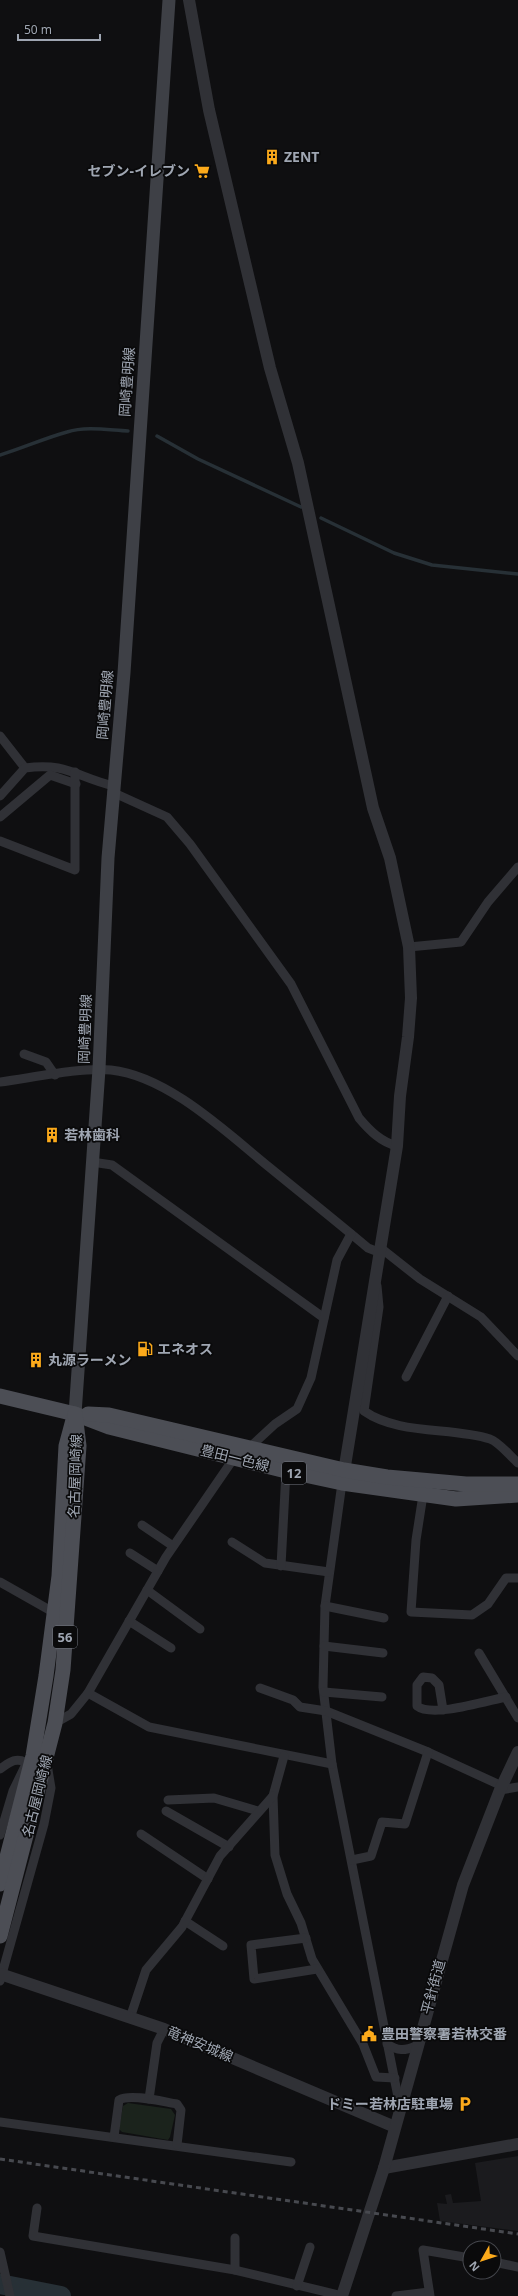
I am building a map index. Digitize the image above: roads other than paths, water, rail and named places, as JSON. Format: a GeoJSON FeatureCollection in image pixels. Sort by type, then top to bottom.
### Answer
{"type":"FeatureCollection","features":[{"type":"Feature","properties":{"kind":"main road","name":"岡崎豊明線"},"geometry":{"type":"LineString","coordinates":[[75,1414],[92,1162],[100,1069],[108,858],[124,673],[169,0]]}},
{"type":"Feature","properties":{"kind":"main road","name":"豊田一色線"},"geometry":{"type":"LineString","coordinates":[[0,1396],[75,1414],[108,1427],[286,1471],[343,1476],[387,1477],[466,1484],[518,1484]]}},
{"type":"Feature","properties":{"kind":"main road","name":"豊田一色線"},"geometry":{"type":"LineString","coordinates":[[75,1414],[109,1415],[249,1448],[343,1476],[424,1495],[456,1499],[518,1495]]}},
{"type":"Feature","properties":{"kind":"main road","name":"名古屋岡崎線"},"geometry":{"type":"LineString","coordinates":[[0,1936],[35,1759],[53,1612],[59,1576],[66,1446],[75,1414]]}},
{"type":"Feature","properties":{"kind":"main road","name":"名古屋岡崎線"},"geometry":{"type":"LineString","coordinates":[[35,1759],[55,1723],[63,1670],[79,1446],[75,1414]]}},
{"type":"Feature","properties":{"kind":"main road","name":"名古屋岡崎線"},"geometry":{"type":"LineString","coordinates":[[0,1884],[15,1855]]}},
{"type":"Feature","properties":{"kind":"street"},"geometry":{"type":"LineString","coordinates":[[189,0],[209,110],[270,368],[298,463],[374,808],[390,858],[410,947],[411,998],[408,1037],[400,1096],[397,1146],[377,1277],[343,1476],[325,1606],[324,1646],[324,1692],[332,1764],[400,2107]]}},
{"type":"Feature","properties":{"kind":"street"},"geometry":{"type":"LineString","coordinates":[[0,736],[25,768]]}},
{"type":"Feature","properties":{"kind":"street"},"geometry":{"type":"LineString","coordinates":[[0,796],[25,768],[50,765],[75,772],[113,789],[167,817],[190,844],[291,984],[359,1118],[369,1129],[386,1143],[397,1146]]}},
{"type":"Feature","properties":{"kind":"street"},"geometry":{"type":"LineString","coordinates":[[0,841],[75,870],[75,772]]}},
{"type":"Feature","properties":{"kind":"street"},"geometry":{"type":"LineString","coordinates":[[0,817],[50,775],[76,784]]}},
{"type":"Feature","properties":{"kind":"street"},"geometry":{"type":"LineString","coordinates":[[410,947],[461,942],[488,902],[518,867]]}},
{"type":"Feature","properties":{"kind":"street"},"geometry":{"type":"LineString","coordinates":[[24,1054],[46,1062],[55,1075]]}},
{"type":"Feature","properties":{"kind":"street"},"geometry":{"type":"LineString","coordinates":[[0,1082],[100,1069],[126,1072],[144,1078],[164,1089],[233,1135],[368,1248],[381,1252],[420,1279],[481,1317],[518,1356]]}},
{"type":"Feature","properties":{"kind":"street"},"geometry":{"type":"LineString","coordinates":[[92,1162],[112,1165],[324,1318]]}},
{"type":"Feature","properties":{"kind":"street"},"geometry":{"type":"LineString","coordinates":[[249,1448],[275,1424],[297,1409],[311,1378],[337,1260],[351,1234]]}},
{"type":"Feature","properties":{"kind":"street"},"geometry":{"type":"LineString","coordinates":[[377,1277],[379,1307],[364,1411],[374,1418],[415,1428],[491,1439],[518,1462]]}},
{"type":"Feature","properties":{"kind":"street"},"geometry":{"type":"LineString","coordinates":[[406,1377],[448,1296]]}},
{"type":"Feature","properties":{"kind":"street"},"geometry":{"type":"LineString","coordinates":[[55,1723],[71,1714],[88,1693],[173,1546],[234,1458]]}},
{"type":"Feature","properties":{"kind":"street"},"geometry":{"type":"LineString","coordinates":[[281,1566],[286,1471]]}},
{"type":"Feature","properties":{"kind":"street"},"geometry":{"type":"LineString","coordinates":[[424,1495],[416,1540],[411,1612],[472,1615],[488,1604],[506,1578],[518,1578]]}},
{"type":"Feature","properties":{"kind":"street"},"geometry":{"type":"LineString","coordinates":[[142,1525],[173,1546]]}},
{"type":"Feature","properties":{"kind":"street"},"geometry":{"type":"LineString","coordinates":[[232,1542],[265,1563],[329,1572]]}},
{"type":"Feature","properties":{"kind":"street"},"geometry":{"type":"LineString","coordinates":[[130,1553],[158,1571]]}},
{"type":"Feature","properties":{"kind":"street"},"geometry":{"type":"LineString","coordinates":[[0,1582],[53,1612]]}},
{"type":"Feature","properties":{"kind":"street"},"geometry":{"type":"LineString","coordinates":[[147,1590],[200,1629]]}},
{"type":"Feature","properties":{"kind":"street"},"geometry":{"type":"LineString","coordinates":[[325,1606],[384,1618]]}},
{"type":"Feature","properties":{"kind":"street"},"geometry":{"type":"LineString","coordinates":[[129,1622],[171,1648]]}},
{"type":"Feature","properties":{"kind":"street"},"geometry":{"type":"LineString","coordinates":[[324,1646],[383,1653]]}},
{"type":"Feature","properties":{"kind":"street"},"geometry":{"type":"LineString","coordinates":[[479,1653],[518,1718]]}},
{"type":"Feature","properties":{"kind":"street"},"geometry":{"type":"LineString","coordinates":[[260,1688],[294,1700],[300,1708],[326,1711],[428,1752],[501,1788],[518,1787]]}},
{"type":"Feature","properties":{"kind":"street"},"geometry":{"type":"LineString","coordinates":[[324,1692],[382,1697]]}},
{"type":"Feature","properties":{"kind":"street"},"geometry":{"type":"LineString","coordinates":[[88,1693],[149,1727],[284,1756],[332,1764]]}},
{"type":"Feature","properties":{"kind":"street"},"geometry":{"type":"LineString","coordinates":[[443,1710],[506,1697]]}},
{"type":"Feature","properties":{"kind":"street"},"geometry":{"type":"LineString","coordinates":[[352,1860],[371,1856],[382,1822],[405,1824],[428,1752]]}},
{"type":"Feature","properties":{"kind":"street","name":"平針街道"},"geometry":{"type":"LineString","coordinates":[[343,2296],[384,2168],[416,2046],[463,1885],[501,1788],[518,1752]]}},
{"type":"Feature","properties":{"kind":"street"},"geometry":{"type":"LineString","coordinates":[[284,1756],[273,1796],[275,1855],[287,1894],[302,1923],[317,1969],[363,2044],[376,2077],[395,2078]]}},
{"type":"Feature","properties":{"kind":"street"},"geometry":{"type":"LineString","coordinates":[[0,1769],[12,1760],[35,1759]]}},
{"type":"Feature","properties":{"kind":"street"},"geometry":{"type":"LineString","coordinates":[[0,1835],[13,1791],[35,1759]]}},
{"type":"Feature","properties":{"kind":"street"},"geometry":{"type":"LineString","coordinates":[[1,1977],[44,1824],[51,1788],[35,1759]]}},
{"type":"Feature","properties":{"kind":"street"},"geometry":{"type":"LineString","coordinates":[[130,2018],[146,1970],[185,1921],[220,1856],[258,1811],[273,1796]]}},
{"type":"Feature","properties":{"kind":"street"},"geometry":{"type":"LineString","coordinates":[[168,1800],[214,1798],[258,1811]]}},
{"type":"Feature","properties":{"kind":"street"},"geometry":{"type":"LineString","coordinates":[[166,1811],[229,1847]]}},
{"type":"Feature","properties":{"kind":"street"},"geometry":{"type":"LineString","coordinates":[[141,1834],[208,1879]]}},
{"type":"Feature","properties":{"kind":"street"},"geometry":{"type":"LineString","coordinates":[[185,1921],[223,1946]]}},
{"type":"Feature","properties":{"kind":"street"},"geometry":{"type":"LineString","coordinates":[[306,1938],[251,1945],[254,1978],[317,1969]]}},
{"type":"Feature","properties":{"kind":"street","name":"竜神安城線"},"geometry":{"type":"LineString","coordinates":[[1,1977],[164,2029],[395,2127]]}},
{"type":"Feature","properties":{"kind":"street"},"geometry":{"type":"LineString","coordinates":[[149,2099],[157,2043],[164,2029]]}},
{"type":"Feature","properties":{"kind":"street"},"geometry":{"type":"LineString","coordinates":[[387,2044],[399,2050],[406,2051],[416,2046]]}},
{"type":"Feature","properties":{"kind":"street"},"geometry":{"type":"LineString","coordinates":[[114,2137],[119,2100],[124,2097],[149,2099],[177,2104],[181,2110],[177,2145]]}},
{"type":"Feature","properties":{"kind":"street"},"geometry":{"type":"LineString","coordinates":[[0,2122],[177,2145],[291,2162]]}},
{"type":"Feature","properties":{"kind":"street"},"geometry":{"type":"LineString","coordinates":[[384,2168],[518,2144]]}},
{"type":"Feature","properties":{"kind":"street"},"geometry":{"type":"LineString","coordinates":[[37,2208],[33,2236],[235,2270],[343,2296]]}},
{"type":"Feature","properties":{"kind":"street"},"geometry":{"type":"LineString","coordinates":[[235,2238],[235,2270]]}},
{"type":"Feature","properties":{"kind":"street"},"geometry":{"type":"LineString","coordinates":[[297,2286],[310,2247]]}},
{"type":"Feature","properties":{"kind":"street"},"geometry":{"type":"LineString","coordinates":[[396,2296],[430,2294],[423,2250],[462,2257]]}},
{"type":"Feature","properties":{"kind":"street"},"geometry":{"type":"LineString","coordinates":[[1,2255],[10,2296]]}},
{"type":"Feature","properties":{"kind":"street"},"geometry":{"type":"LineString","coordinates":[[502,2263],[518,2266]]}},
{"type":"Feature","properties":{"kind":"waterway"},"geometry":{"type":"LineString","coordinates":[[0,455],[74,430],[97,429],[128,431]]}},
{"type":"Feature","properties":{"kind":"waterway"},"geometry":{"type":"LineString","coordinates":[[157,436],[198,459],[301,507]]}},
{"type":"Feature","properties":{"kind":"waterway"},"geometry":{"type":"LineString","coordinates":[[321,518],[394,553],[432,565],[518,574]]}},
{"type":"Feature","properties":{"kind":"waterway"},"geometry":{"type":"LineString","coordinates":[[0,2284],[61,2296]]}},
{"type":"Feature","properties":{"kind":"railway"},"geometry":{"type":"LineString","coordinates":[[0,2159],[518,2234]]}},
{"type":"Feature","properties":{"kind":"place","name":"ZENT"},"geometry":{"type":"Point","coordinates":[272,157]}},
{"type":"Feature","properties":{"kind":"place","name":"セブン-イレブン"},"geometry":{"type":"Point","coordinates":[202,171]}},
{"type":"Feature","properties":{"kind":"place","name":"若林歯科"},"geometry":{"type":"Point","coordinates":[52,1135]}},
{"type":"Feature","properties":{"kind":"place","name":"エネオス"},"geometry":{"type":"Point","coordinates":[145,1349]}},
{"type":"Feature","properties":{"kind":"place","name":"丸源ラーメン"},"geometry":{"type":"Point","coordinates":[36,1360]}},
{"type":"Feature","properties":{"kind":"place","name":"豊田警察署若林交番"},"geometry":{"type":"Point","coordinates":[369,2034]}},
{"type":"Feature","properties":{"kind":"place","name":"ドミー若林店駐車場"},"geometry":{"type":"Point","coordinates":[465,2104]}}]}
